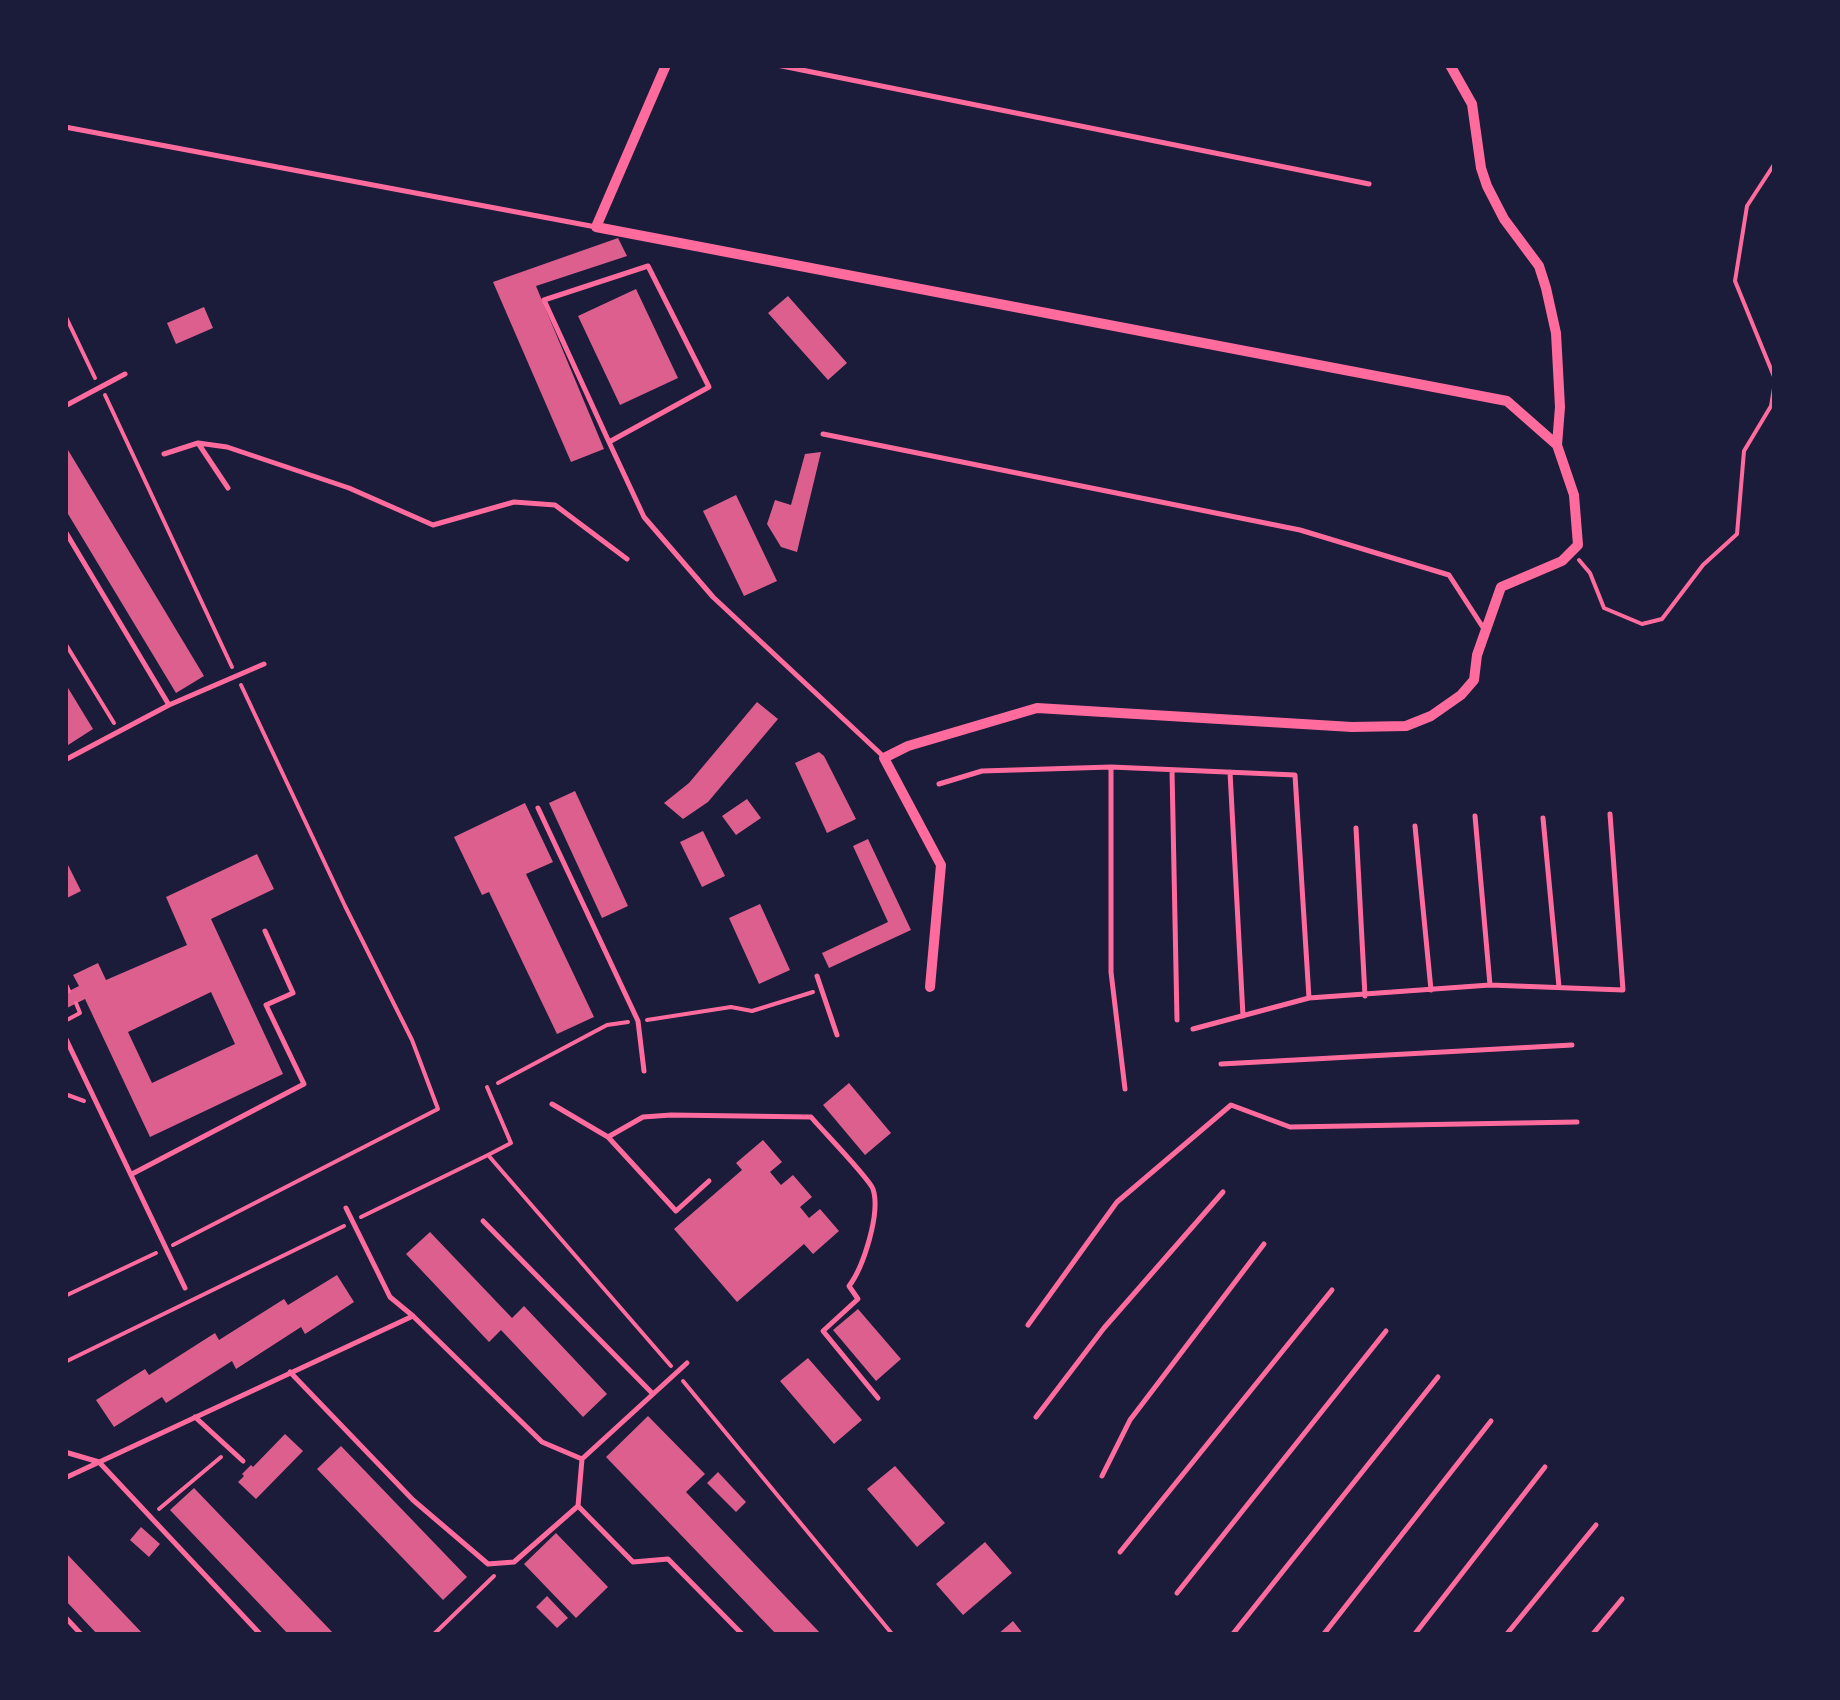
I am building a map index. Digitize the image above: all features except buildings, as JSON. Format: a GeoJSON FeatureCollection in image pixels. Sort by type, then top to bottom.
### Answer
{"type":"FeatureCollection","features":[{"type":"Feature","properties":{"kind":"street"},"geometry":{"type":"LineString","coordinates":[[666,65],[596,226],[1507,402],[1558,444]]}},
{"type":"Feature","properties":{"kind":"street"},"geometry":{"type":"LineString","coordinates":[[930,987],[941,865],[884,758],[908,746],[1037,708],[1352,727],[1406,726],[1431,716],[1467,690],[1474,680],[1477,655],[1505,583],[1573,553],[1578,544],[1578,518],[1558,444],[1556,333],[1546,288],[1539,266],[1504,219],[1486,186],[1472,104],[1450,65]]}},
{"type":"Feature","properties":{"kind":"lane"},"geometry":{"type":"LineString","coordinates":[[777,65],[1369,184]]}},
{"type":"Feature","properties":{"kind":"lane"},"geometry":{"type":"LineString","coordinates":[[65,126],[596,226]]}},
{"type":"Feature","properties":{"kind":"lane"},"geometry":{"type":"LineString","coordinates":[[608,442],[708,387],[648,266],[544,300],[608,442],[644,518],[713,597],[880,750],[884,758]]}},
{"type":"Feature","properties":{"kind":"lane"},"geometry":{"type":"LineString","coordinates":[[65,406],[125,374]]}},
{"type":"Feature","properties":{"kind":"lane"},"geometry":{"type":"LineString","coordinates":[[823,434],[1300,530],[1450,575],[1486,631]]}},
{"type":"Feature","properties":{"kind":"lane"},"geometry":{"type":"LineString","coordinates":[[164,454],[198,443],[227,447],[349,488],[433,524],[514,502],[555,504],[626,559]]}},
{"type":"Feature","properties":{"kind":"lane"},"geometry":{"type":"LineString","coordinates":[[198,443],[228,488]]}},
{"type":"Feature","properties":{"kind":"lane"},"geometry":{"type":"LineString","coordinates":[[65,531],[169,705]]}},
{"type":"Feature","properties":{"kind":"lane"},"geometry":{"type":"LineString","coordinates":[[65,760],[169,705],[264,664]]}},
{"type":"Feature","properties":{"kind":"lane"},"geometry":{"type":"LineString","coordinates":[[1110,767],[1112,972],[1125,1088]]}},
{"type":"Feature","properties":{"kind":"lane"},"geometry":{"type":"LineString","coordinates":[[939,784],[982,770],[1110,767],[1295,775],[1309,998]]}},
{"type":"Feature","properties":{"kind":"lane"},"geometry":{"type":"LineString","coordinates":[[1172,770],[1177,1020]]}},
{"type":"Feature","properties":{"kind":"lane"},"geometry":{"type":"LineString","coordinates":[[1230,772],[1243,1016]]}},
{"type":"Feature","properties":{"kind":"lane"},"geometry":{"type":"LineString","coordinates":[[538,808],[638,1021],[644,1071]]}},
{"type":"Feature","properties":{"kind":"lane"},"geometry":{"type":"LineString","coordinates":[[1193,1029],[1309,998],[1490,985],[1622,990],[1610,814]]}},
{"type":"Feature","properties":{"kind":"lane"},"geometry":{"type":"LineString","coordinates":[[1475,816],[1490,985]]}},
{"type":"Feature","properties":{"kind":"lane"},"geometry":{"type":"LineString","coordinates":[[1543,818],[1559,987]]}},
{"type":"Feature","properties":{"kind":"lane"},"geometry":{"type":"LineString","coordinates":[[1415,826],[1431,990]]}},
{"type":"Feature","properties":{"kind":"lane"},"geometry":{"type":"LineString","coordinates":[[1356,828],[1365,996]]}},
{"type":"Feature","properties":{"kind":"lane"},"geometry":{"type":"LineString","coordinates":[[132,1174],[304,1084],[266,1005],[293,993],[265,931]]}},
{"type":"Feature","properties":{"kind":"lane"},"geometry":{"type":"LineString","coordinates":[[817,976],[837,1036]]}},
{"type":"Feature","properties":{"kind":"lane"},"geometry":{"type":"LineString","coordinates":[[65,1036],[185,1288]]}},
{"type":"Feature","properties":{"kind":"lane"},"geometry":{"type":"LineString","coordinates":[[1221,1064],[1572,1045]]}},
{"type":"Feature","properties":{"kind":"lane"},"geometry":{"type":"LineString","coordinates":[[552,1104],[608,1137],[676,1211],[708,1182]]}},
{"type":"Feature","properties":{"kind":"lane"},"geometry":{"type":"LineString","coordinates":[[1028,1325],[1117,1202],[1231,1105],[1290,1127],[1577,1122]]}},
{"type":"Feature","properties":{"kind":"lane"},"geometry":{"type":"LineString","coordinates":[[608,1137],[642,1118],[657,1116],[811,1118],[873,1188],[874,1213],[866,1249],[859,1274],[849,1286],[858,1299],[824,1331],[878,1398]]}},
{"type":"Feature","properties":{"kind":"lane"},"geometry":{"type":"LineString","coordinates":[[1036,1416],[1104,1328],[1223,1192]]}},
{"type":"Feature","properties":{"kind":"lane"},"geometry":{"type":"LineString","coordinates":[[346,1208],[390,1297],[542,1442],[582,1459]]}},
{"type":"Feature","properties":{"kind":"lane"},"geometry":{"type":"LineString","coordinates":[[483,1221],[652,1394]]}},
{"type":"Feature","properties":{"kind":"lane"},"geometry":{"type":"LineString","coordinates":[[1102,1476],[1130,1420],[1264,1244]]}},
{"type":"Feature","properties":{"kind":"lane"},"geometry":{"type":"LineString","coordinates":[[1120,1552],[1332,1290]]}},
{"type":"Feature","properties":{"kind":"lane"},"geometry":{"type":"LineString","coordinates":[[65,1478],[412,1316]]}},
{"type":"Feature","properties":{"kind":"lane"},"geometry":{"type":"LineString","coordinates":[[1177,1593],[1386,1331]]}},
{"type":"Feature","properties":{"kind":"lane"},"geometry":{"type":"LineString","coordinates":[[290,1372],[414,1500],[488,1564],[514,1562],[578,1506],[582,1459],[687,1362]]}},
{"type":"Feature","properties":{"kind":"lane"},"geometry":{"type":"LineString","coordinates":[[1232,1635],[1438,1377]]}},
{"type":"Feature","properties":{"kind":"lane"},"geometry":{"type":"LineString","coordinates":[[194,1416],[242,1461]]}},
{"type":"Feature","properties":{"kind":"lane"},"geometry":{"type":"LineString","coordinates":[[1323,1635],[1491,1421]]}},
{"type":"Feature","properties":{"kind":"lane"},"geometry":{"type":"LineString","coordinates":[[65,1452],[99,1462],[262,1635]]}},
{"type":"Feature","properties":{"kind":"lane"},"geometry":{"type":"LineString","coordinates":[[1414,1635],[1545,1468]]}},
{"type":"Feature","properties":{"kind":"lane"},"geometry":{"type":"LineString","coordinates":[[578,1506],[634,1562],[668,1558],[743,1635]]}},
{"type":"Feature","properties":{"kind":"lane"},"geometry":{"type":"LineString","coordinates":[[1506,1635],[1596,1525]]}},
{"type":"Feature","properties":{"kind":"lane"},"geometry":{"type":"LineString","coordinates":[[1592,1635],[1622,1598]]}},
{"type":"Feature","properties":{"kind":"lane"},"geometry":{"type":"LineString","coordinates":[[65,1618],[82,1635]]}},
{"type":"Feature","properties":{"kind":"path"},"geometry":{"type":"LineString","coordinates":[[1573,553],[1590,573],[1604,608],[1642,624],[1662,620],[1703,565],[1737,534],[1744,451],[1771,406],[1775,380],[1735,282],[1748,206],[1775,163]]}},
{"type":"Feature","properties":{"kind":"path"},"geometry":{"type":"LineString","coordinates":[[65,316],[344,906],[412,1040],[438,1109],[65,1296]]}},
{"type":"Feature","properties":{"kind":"path"},"geometry":{"type":"LineString","coordinates":[[65,644],[119,732]]}},
{"type":"Feature","properties":{"kind":"path"},"geometry":{"type":"LineString","coordinates":[[498,1083],[607,1025],[732,1007],[752,1011],[782,1004],[818,990],[817,976]]}},
{"type":"Feature","properties":{"kind":"path"},"geometry":{"type":"LineString","coordinates":[[65,982],[69,991]]}},
{"type":"Feature","properties":{"kind":"path"},"geometry":{"type":"LineString","coordinates":[[65,1021],[80,1013],[76,1003]]}},
{"type":"Feature","properties":{"kind":"path"},"geometry":{"type":"LineString","coordinates":[[65,1362],[511,1143],[486,1087]]}},
{"type":"Feature","properties":{"kind":"path"},"geometry":{"type":"LineString","coordinates":[[488,1155],[676,1372],[893,1635]]}},
{"type":"Feature","properties":{"kind":"path"},"geometry":{"type":"LineString","coordinates":[[148,1518],[230,1450]]}},
{"type":"Feature","properties":{"kind":"path"},"geometry":{"type":"LineString","coordinates":[[433,1635],[480,1589]]}}]}
